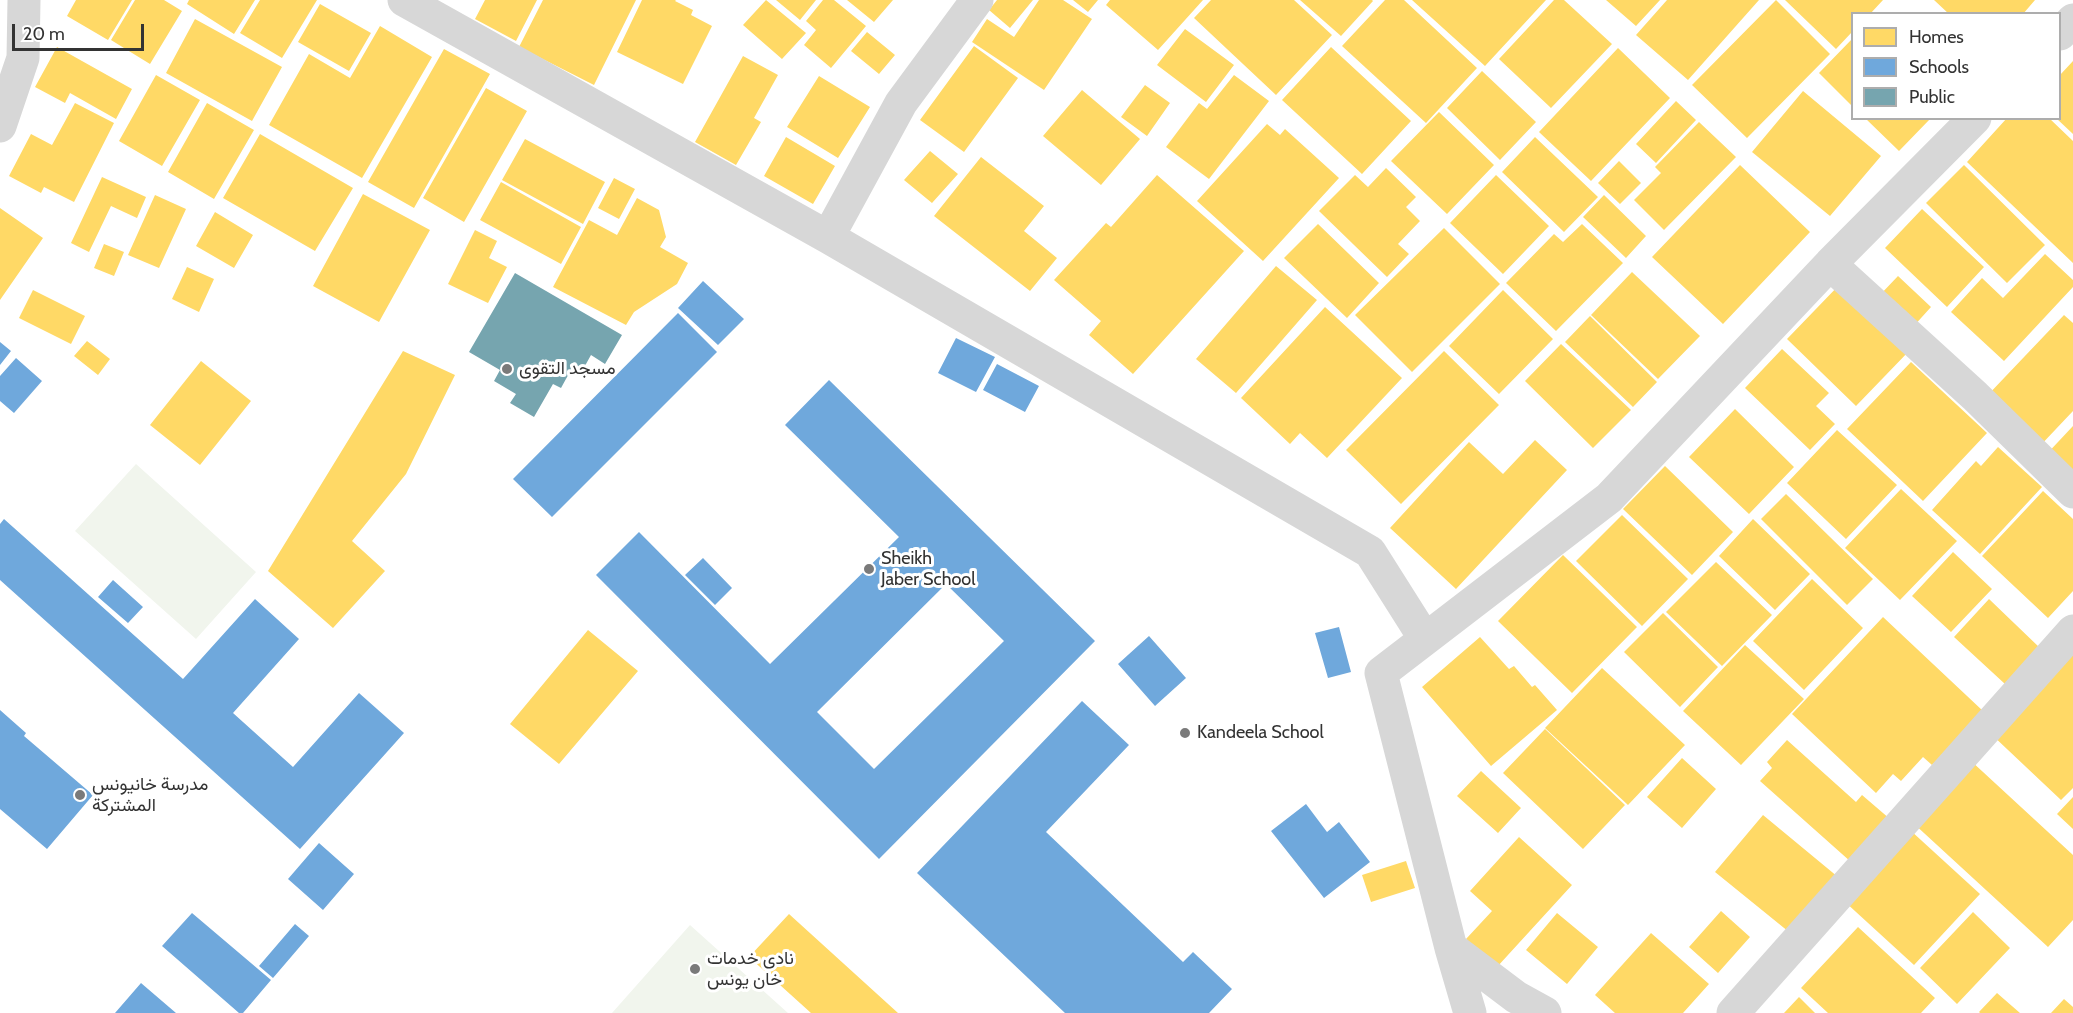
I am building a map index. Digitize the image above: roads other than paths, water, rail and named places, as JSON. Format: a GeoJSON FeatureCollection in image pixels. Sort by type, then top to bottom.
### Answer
{"type":"FeatureCollection","features":[{"type":"Feature","properties":{"kind":"street"},"geometry":{"type":"LineString","coordinates":[[0,126],[23,58],[24,0]]}},
{"type":"Feature","properties":{"kind":"street"},"geometry":{"type":"LineString","coordinates":[[404,0],[828,237],[1370,552],[1425,639]]}},
{"type":"Feature","properties":{"kind":"street"},"geometry":{"type":"LineString","coordinates":[[828,237],[901,103],[977,0]]}},
{"type":"Feature","properties":{"kind":"street"},"geometry":{"type":"LineString","coordinates":[[2061,33],[2073,20]]}},
{"type":"Feature","properties":{"kind":"street"},"geometry":{"type":"LineString","coordinates":[[1470,1013],[1451,948],[1381,673],[1610,498],[1830,264],[1973,120]]}},
{"type":"Feature","properties":{"kind":"street"},"geometry":{"type":"LineString","coordinates":[[1830,264],[1975,396],[2073,492]]}},
{"type":"Feature","properties":{"kind":"street"},"geometry":{"type":"LineString","coordinates":[[1733,1013],[2073,631]]}},
{"type":"Feature","properties":{"kind":"street"},"geometry":{"type":"LineString","coordinates":[[1451,948],[1516,997],[1545,1013]]}},
{"type":"Feature","properties":{"kind":"place","name":"مسجد التقوى"},"geometry":{"type":"Point","coordinates":[507,369]}},
{"type":"Feature","properties":{"kind":"place","name":"Sheikh Jaber School"},"geometry":{"type":"Point","coordinates":[869,569]}},
{"type":"Feature","properties":{"kind":"place","name":"Kandeela School"},"geometry":{"type":"Point","coordinates":[1185,733]}},
{"type":"Feature","properties":{"kind":"place","name":"مدرسة خانيونس المشتركة"},"geometry":{"type":"Point","coordinates":[80,795]}},
{"type":"Feature","properties":{"kind":"place","name":"نادى خدمات خان يونس"},"geometry":{"type":"Point","coordinates":[695,969]}}]}
